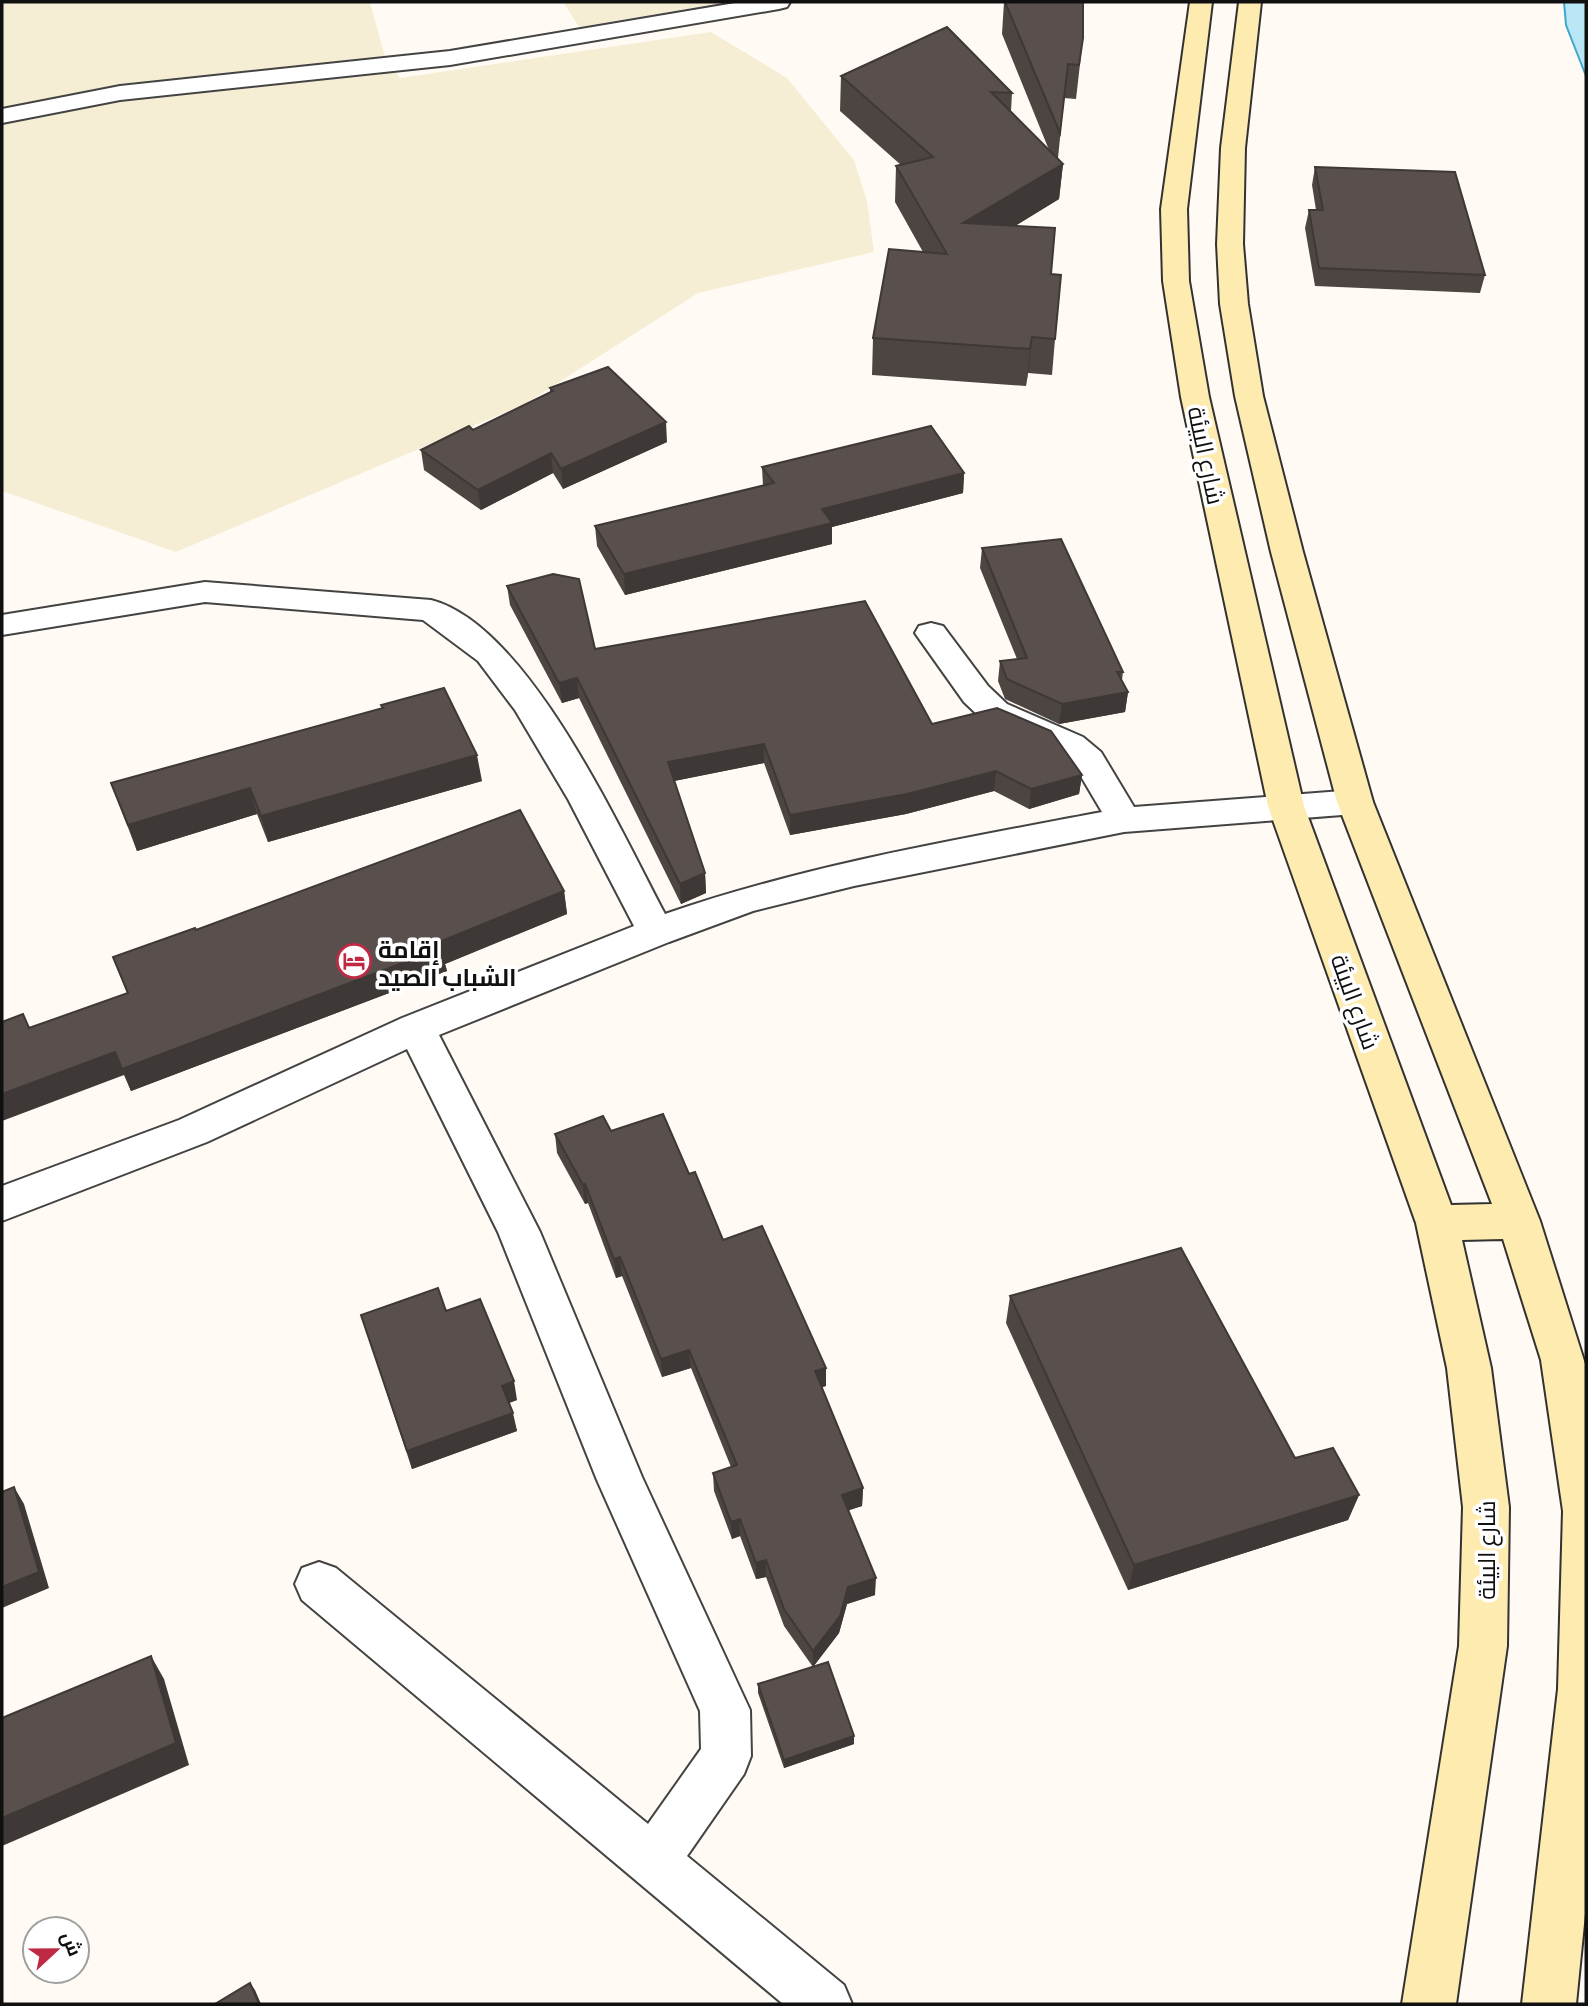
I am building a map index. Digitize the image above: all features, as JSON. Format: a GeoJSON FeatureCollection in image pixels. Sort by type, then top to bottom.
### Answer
{"type":"FeatureCollection","features":[{"type":"Feature","properties":{"kind":"main road","name":"شارع البيئة"},"geometry":{"type":"LineString","coordinates":[[1201,2],[1174,209],[1176,281],[1195,397],[1286,806],[1437,1223],[1469,1368],[1486,1507],[1483,1646],[1429,2004]]}},
{"type":"Feature","properties":{"kind":"main road"},"geometry":{"type":"LineString","coordinates":[[1250,2],[1233,148],[1230,244],[1241,358],[1287,552],[1355,802],[1519,1220],[1563,1360],[1586,1511],[1583,1689],[1549,2004]]}},
{"type":"Feature","properties":{"kind":"main road"},"geometry":{"type":"LineString","coordinates":[[1437,1223],[1519,1220]]}},
{"type":"Feature","properties":{"kind":"street"},"geometry":{"type":"LineString","coordinates":[[2,116],[121,93],[486,53],[779,2]]}},
{"type":"Feature","properties":{"kind":"street"},"geometry":{"type":"LineString","coordinates":[[2,625],[205,592],[431,610],[454,623],[505,671],[561,758],[656,932]]}},
{"type":"Feature","properties":{"kind":"street"},"geometry":{"type":"LineString","coordinates":[[931,633],[976,694],[995,712],[1070,745],[1089,760],[1124,820]]}},
{"type":"Feature","properties":{"kind":"street"},"geometry":{"type":"LineString","coordinates":[[2,1204],[193,1131],[416,1028],[656,932],[746,900],[854,873],[1124,820],[1355,802]]}},
{"type":"Feature","properties":{"kind":"street"},"geometry":{"type":"LineString","coordinates":[[416,1028],[519,1232],[620,1480],[725,1710],[726,1756],[653,1861]]}},
{"type":"Feature","properties":{"kind":"street"},"geometry":{"type":"LineString","coordinates":[[319,1584],[825,2004]]}},
{"type":"Feature","properties":{"kind":"shaded area"},"geometry":{"type":"Polygon","coordinates":[[[2,2],[370,2],[386,60],[400,78],[711,32],[787,78],[854,160],[867,201],[874,252],[698,293],[525,404],[176,552],[2,491],[2,2]]]}},
{"type":"Feature","properties":{"kind":"shaded area"},"geometry":{"type":"Polygon","coordinates":[[[563,2],[745,2],[583,33],[563,2]]]}},
{"type":"Feature","properties":{"kind":"water"},"geometry":{"type":"Polygon","coordinates":[[[1564,2],[1586,2],[1586,76],[1566,25],[1564,2]]]}},
{"type":"Feature","properties":{"kind":"building"},"geometry":{"type":"Polygon","coordinates":[[[1005,2],[1083,2],[1083,38],[1079,65],[1068,64],[1060,133],[1005,2]]]}},
{"type":"Feature","properties":{"kind":"building"},"geometry":{"type":"Polygon","coordinates":[[[947,27],[1012,93],[991,92],[1063,164],[963,223],[1055,228],[1051,274],[1061,275],[1055,339],[1032,337],[1030,349],[873,338],[889,249],[947,254],[896,166],[933,157],[841,76],[947,27]]]}},
{"type":"Feature","properties":{"kind":"building"},"geometry":{"type":"Polygon","coordinates":[[[1315,167],[1455,172],[1485,275],[1319,268],[1309,210],[1323,210],[1315,167]]]}},
{"type":"Feature","properties":{"kind":"building"},"geometry":{"type":"Polygon","coordinates":[[[608,367],[666,422],[561,469],[551,453],[478,490],[421,450],[469,426],[473,430],[553,391],[550,388],[608,367]]]}},
{"type":"Feature","properties":{"kind":"building"},"geometry":{"type":"Polygon","coordinates":[[[931,426],[964,473],[822,509],[832,523],[624,574],[595,526],[774,483],[762,467],[931,426]]]}},
{"type":"Feature","properties":{"kind":"building"},"geometry":{"type":"Polygon","coordinates":[[[1061,539],[1123,672],[1117,672],[1128,692],[1062,704],[1007,679],[1000,661],[1027,658],[982,548],[1061,539]]]}},
{"type":"Feature","properties":{"kind":"building"},"geometry":{"type":"Polygon","coordinates":[[[553,574],[579,579],[595,649],[865,601],[932,724],[997,708],[1051,731],[1082,775],[1031,789],[996,771],[907,794],[790,815],[764,744],[668,762],[705,873],[680,884],[577,678],[559,683],[507,586],[553,574]]]}},
{"type":"Feature","properties":{"kind":"building"},"geometry":{"type":"Polygon","coordinates":[[[444,688],[477,755],[261,816],[250,788],[128,825],[111,783],[383,708],[381,705],[444,688]]]}},
{"type":"Feature","properties":{"kind":"building"},"geometry":{"type":"Polygon","coordinates":[[[520,810],[564,891],[439,942],[442,948],[122,1069],[115,1052],[2,1094],[2,1022],[23,1014],[29,1028],[128,993],[113,957],[195,928],[196,930],[520,810]]]}},
{"type":"Feature","properties":{"kind":"building"},"geometry":{"type":"Polygon","coordinates":[[[663,1114],[689,1174],[695,1172],[723,1240],[762,1226],[826,1368],[815,1371],[863,1488],[842,1495],[876,1578],[848,1587],[840,1616],[813,1651],[784,1609],[766,1560],[756,1563],[740,1519],[731,1522],[713,1473],[737,1465],[689,1350],[661,1359],[620,1257],[614,1259],[585,1184],[583,1185],[555,1134],[603,1116],[611,1131],[663,1114]]]}},
{"type":"Feature","properties":{"kind":"building"},"geometry":{"type":"Polygon","coordinates":[[[1181,1248],[1295,1458],[1333,1448],[1359,1495],[1134,1565],[1010,1296],[1181,1248]]]}},
{"type":"Feature","properties":{"kind":"building"},"geometry":{"type":"Polygon","coordinates":[[[438,1288],[446,1311],[480,1299],[514,1381],[502,1386],[513,1413],[407,1451],[361,1315],[438,1288]]]}},
{"type":"Feature","properties":{"kind":"building"},"geometry":{"type":"Polygon","coordinates":[[[14,1487],[39,1572],[2,1587],[2,1492],[14,1487]]]}},
{"type":"Feature","properties":{"kind":"building"},"geometry":{"type":"Polygon","coordinates":[[[151,1656],[176,1743],[2,1818],[2,1718],[151,1656]]]}},
{"type":"Feature","properties":{"kind":"building"},"geometry":{"type":"Polygon","coordinates":[[[828,1662],[854,1736],[784,1760],[758,1684],[828,1662]]]}},
{"type":"Feature","properties":{"kind":"building"},"geometry":{"type":"Polygon","coordinates":[[[250,1983],[259,2004],[215,2004],[250,1983]]]}},
{"type":"Feature","properties":{"kind":"place","name":"إقامة الشباب الصيد"},"geometry":{"type":"Point","coordinates":[354,961]}}]}
